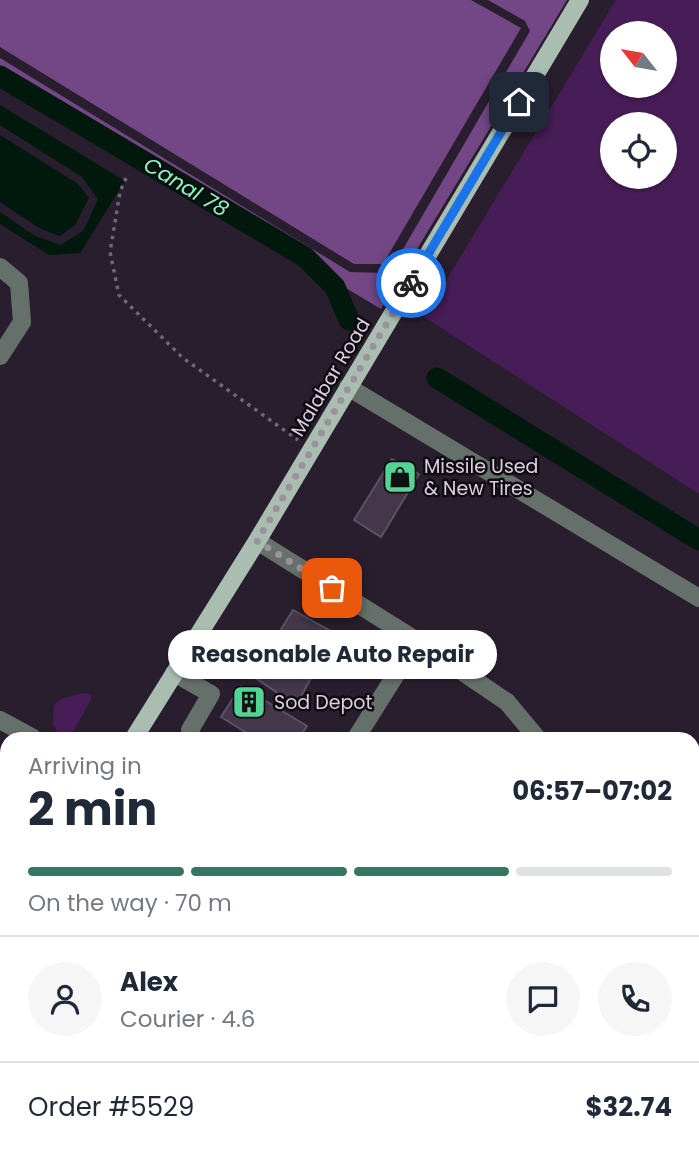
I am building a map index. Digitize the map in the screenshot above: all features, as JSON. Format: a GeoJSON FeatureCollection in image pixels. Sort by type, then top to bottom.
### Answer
{"type":"FeatureCollection","features":[{"type":"Feature","properties":{"kind":"main road","name":"Malabar Road"},"geometry":{"type":"LineString","coordinates":[[138,732],[257,541],[580,0]]}},
{"type":"Feature","properties":{"kind":"street"},"geometry":{"type":"LineString","coordinates":[[0,267],[19,283],[22,322],[0,356]]}},
{"type":"Feature","properties":{"kind":"street"},"geometry":{"type":"LineString","coordinates":[[348,387],[699,598]]}},
{"type":"Feature","properties":{"kind":"street"},"geometry":{"type":"LineString","coordinates":[[257,541],[417,641],[507,702],[532,732]]}},
{"type":"Feature","properties":{"kind":"street"},"geometry":{"type":"LineString","coordinates":[[360,732],[417,641]]}},
{"type":"Feature","properties":{"kind":"street"},"geometry":{"type":"LineString","coordinates":[[174,673],[211,694],[190,732]]}},
{"type":"Feature","properties":{"kind":"street"},"geometry":{"type":"LineString","coordinates":[[0,720],[22,732]]}},
{"type":"Feature","properties":{"kind":"path"},"geometry":{"type":"LineString","coordinates":[[126,178],[120,192],[110,252],[119,295],[183,358],[311,449]]}},
{"type":"Feature","properties":{"kind":"shaded area"},"geometry":{"type":"Polygon","coordinates":[[[0,0],[471,0],[521,28],[383,264],[354,264],[0,47],[0,0]]]}},
{"type":"Feature","properties":{"kind":"shaded area"},"geometry":{"type":"Polygon","coordinates":[[[488,0],[567,0],[381,309],[52,113],[53,110],[0,78],[0,58],[350,272],[384,273],[392,268],[530,31],[525,21],[488,0]]]}},
{"type":"Feature","properties":{"kind":"shaded area"},"geometry":{"type":"Polygon","coordinates":[[[616,0],[699,0],[699,494],[424,317],[600,26],[600,98],[677,98],[677,21],[603,21],[616,0]]]}},
{"type":"Feature","properties":{"kind":"shaded area"},"geometry":{"type":"Polygon","coordinates":[[[0,105],[125,181],[80,253],[49,255],[0,224],[0,212],[35,236],[61,245],[84,230],[98,199],[82,177],[0,125],[0,105]]]}},
{"type":"Feature","properties":{"kind":"shaded area"},"geometry":{"type":"Polygon","coordinates":[[[0,135],[78,184],[89,198],[75,225],[60,236],[41,229],[0,202],[0,135]]]}},
{"type":"Feature","properties":{"kind":"shaded area"},"geometry":{"type":"Polygon","coordinates":[[[82,693],[90,694],[92,698],[73,732],[58,732],[53,725],[54,705],[61,699],[82,693]]]}},
{"type":"Feature","properties":{"kind":"building"},"geometry":{"type":"Polygon","coordinates":[[[392,459],[419,474],[381,537],[354,520],[392,459]]]}},
{"type":"Feature","properties":{"kind":"building"},"geometry":{"type":"Polygon","coordinates":[[[293,610],[336,634],[296,705],[249,674],[255,662],[260,663],[293,610]]]}},
{"type":"Feature","properties":{"kind":"building","name":"Sod Depot"},"geometry":{"type":"Polygon","coordinates":[[[241,686],[307,726],[303,732],[245,732],[221,717],[241,686]]]}},
{"type":"Feature","properties":{"kind":"waterway","name":"Canal 78"},"geometry":{"type":"LineString","coordinates":[[0,76],[305,257],[335,287],[349,320]]}},
{"type":"Feature","properties":{"kind":"waterway","name":"Canal 78"},"geometry":{"type":"LineString","coordinates":[[437,378],[699,540]]}},
{"type":"Feature","properties":{"kind":"way so far"},"geometry":{"type":"LineString","coordinates":[[332,588],[257,541],[411,283]]}},
{"type":"Feature","properties":{"kind":"place","name":"Missile Used & New Tires"},"geometry":{"type":"Point","coordinates":[400,477]}},
{"type":"Feature","properties":{"kind":"place","name":"Reasonable Auto Repair"},"geometry":{"type":"Point","coordinates":[332,588]}},
{"type":"Feature","properties":{"kind":"place","name":"Sod Depot"},"geometry":{"type":"Point","coordinates":[249,702]}},
{"type":"Feature","properties":{"kind":"route"},"geometry":{"type":"LineString","coordinates":[[411,283],[519,102]]}}]}
